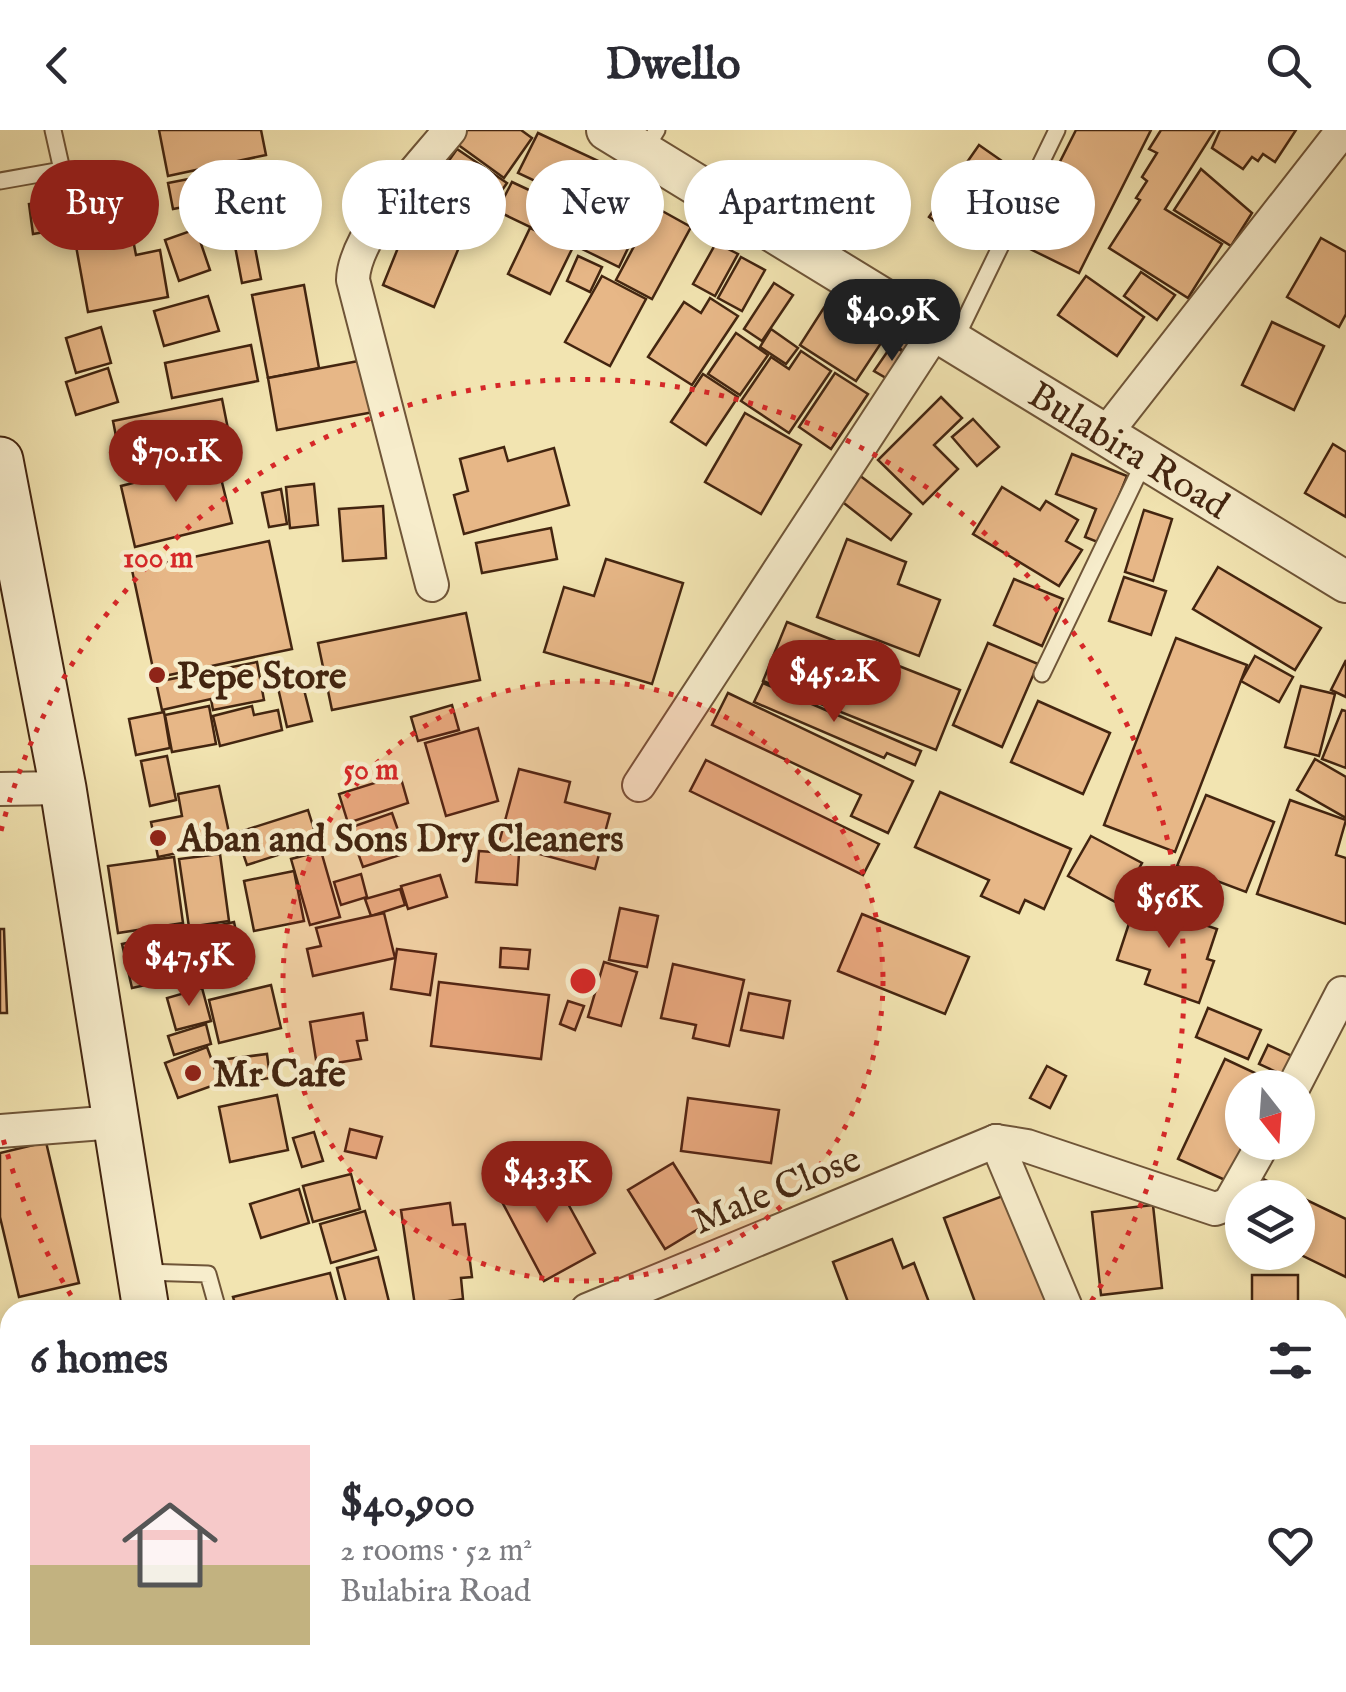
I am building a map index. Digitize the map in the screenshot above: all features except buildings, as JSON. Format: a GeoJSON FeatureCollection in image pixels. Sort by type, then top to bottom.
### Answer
{"type":"FeatureCollection","features":[{"type":"Feature","properties":{"kind":"main road"},"geometry":{"type":"LineString","coordinates":[[0,460],[63,788],[143,1291]]}},
{"type":"Feature","properties":{"kind":"street"},"geometry":{"type":"LineString","coordinates":[[432,585],[353,280],[354,265],[379,220],[450,130]]}},
{"type":"Feature","properties":{"kind":"street","name":"Bulabira Road"},"geometry":{"type":"LineString","coordinates":[[607,130],[651,140],[944,337],[1346,582]]}},
{"type":"Feature","properties":{"kind":"street"},"geometry":{"type":"LineString","coordinates":[[1103,437],[1343,130]]}},
{"type":"Feature","properties":{"kind":"street"},"geometry":{"type":"LineString","coordinates":[[639,785],[944,337]]}},
{"type":"Feature","properties":{"kind":"street"},"geometry":{"type":"LineString","coordinates":[[0,789],[63,788]]}},
{"type":"Feature","properties":{"kind":"street"},"geometry":{"type":"LineString","coordinates":[[1302,1070],[1342,993]]}},
{"type":"Feature","properties":{"kind":"street"},"geometry":{"type":"LineString","coordinates":[[0,1130],[116,1122]]}},
{"type":"Feature","properties":{"kind":"street"},"geometry":{"type":"LineString","coordinates":[[996,1141],[1083,1163],[1215,1209],[1228,1204],[1254,1160]]}},
{"type":"Feature","properties":{"kind":"street"},"geometry":{"type":"LineString","coordinates":[[996,1141],[1063,1300]]}},
{"type":"Feature","properties":{"kind":"street","name":"Male Close"},"geometry":{"type":"LineString","coordinates":[[611,1300],[996,1141]]}},
{"type":"Feature","properties":{"kind":"lane"},"geometry":{"type":"LineString","coordinates":[[0,180],[62,170],[53,130]]}},
{"type":"Feature","properties":{"kind":"lane"},"geometry":{"type":"LineString","coordinates":[[944,337],[1057,130]]}},
{"type":"Feature","properties":{"kind":"lane"},"geometry":{"type":"LineString","coordinates":[[1042,674],[1144,462]]}},
{"type":"Feature","properties":{"kind":"lane"},"geometry":{"type":"LineString","coordinates":[[143,1291],[208,1274],[215,1300]]}},
{"type":"Feature","properties":{"kind":"place","name":"Pepe Store"},"geometry":{"type":"Point","coordinates":[157,675]}},
{"type":"Feature","properties":{"kind":"place","name":"Aban and Sons Dry Cleaners"},"geometry":{"type":"Point","coordinates":[158,838]}},
{"type":"Feature","properties":{"kind":"place","name":"Mr Cafe"},"geometry":{"type":"Point","coordinates":[193,1073]}}]}
